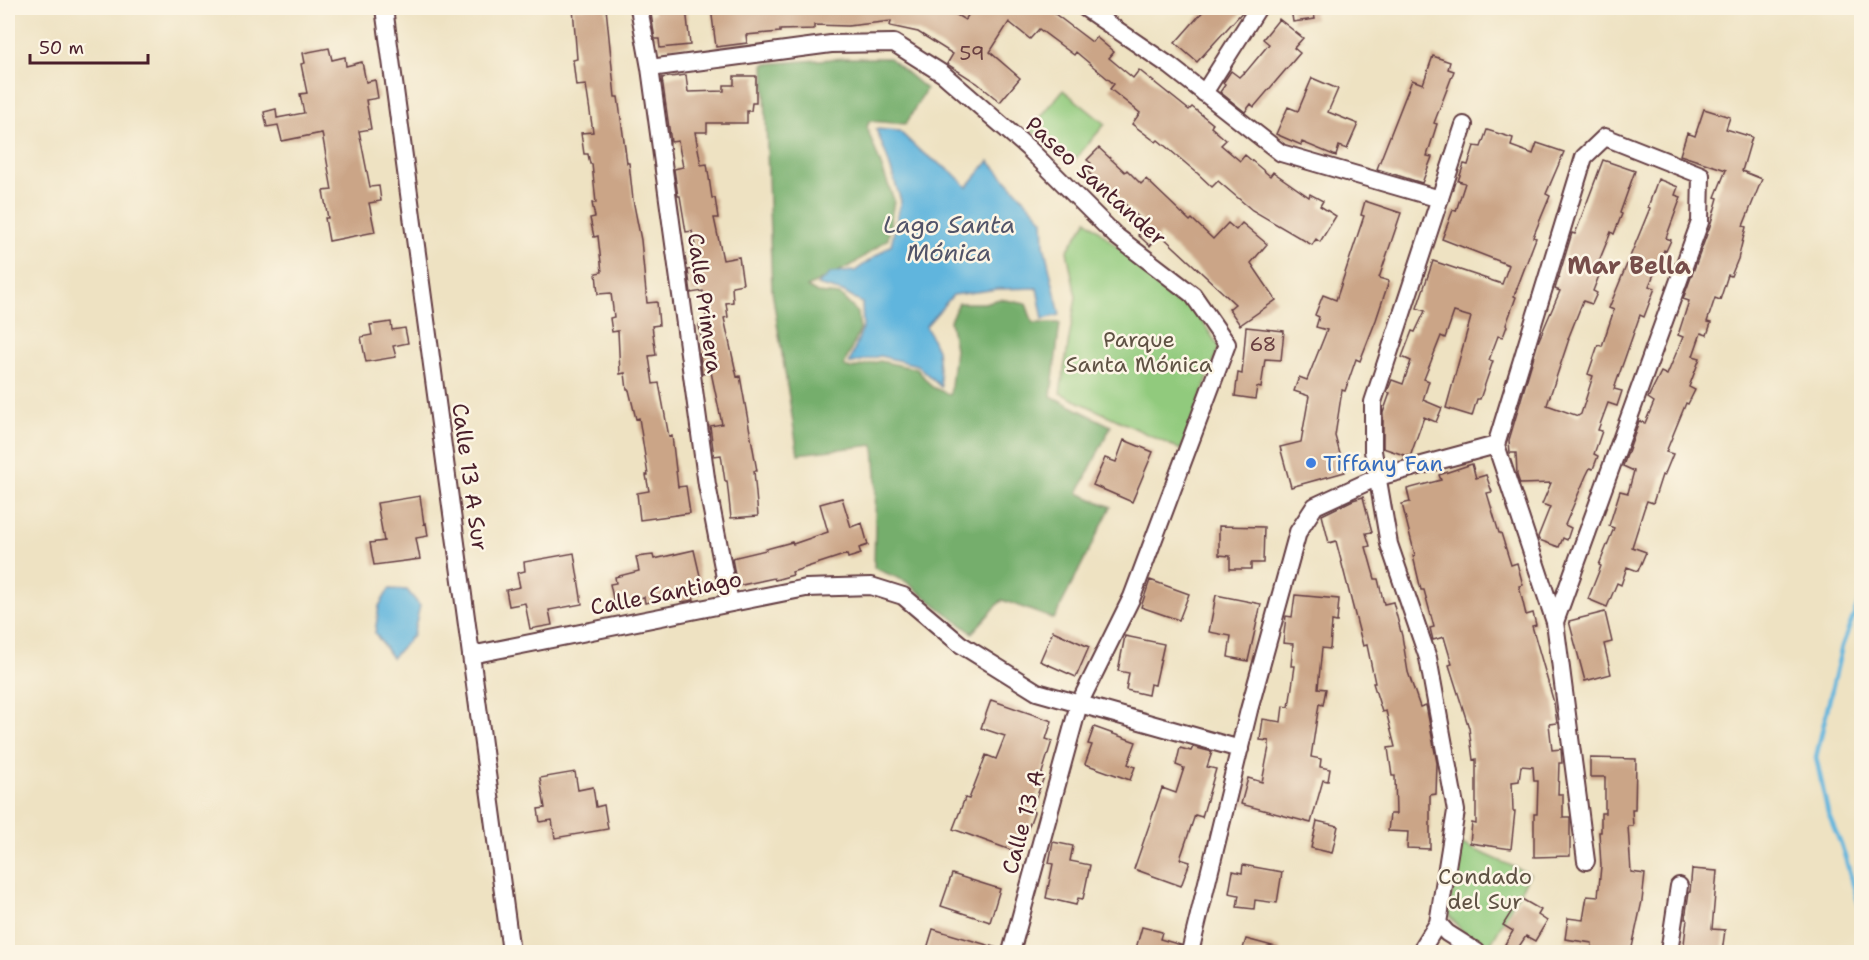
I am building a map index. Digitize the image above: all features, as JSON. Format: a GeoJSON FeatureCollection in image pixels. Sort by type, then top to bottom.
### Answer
{"type":"FeatureCollection","features":[{"type":"Feature","properties":{"kind":"street","name":"Calle 13 A Sur"},"geometry":{"type":"LineString","coordinates":[[384,8],[511,952]]}},
{"type":"Feature","properties":{"kind":"street","name":"Calle Primera"},"geometry":{"type":"LineString","coordinates":[[639,8],[650,68],[707,485],[730,603]]}},
{"type":"Feature","properties":{"kind":"street"},"geometry":{"type":"LineString","coordinates":[[1085,8],[1170,66],[1281,153],[1440,199]]}},
{"type":"Feature","properties":{"kind":"street"},"geometry":{"type":"LineString","coordinates":[[1204,93],[1258,8]]}},
{"type":"Feature","properties":{"kind":"street","name":"Paseo Santander"},"geometry":{"type":"LineString","coordinates":[[650,68],[831,44],[894,43],[943,74],[1028,148],[1116,236],[1193,295],[1227,344],[1132,597],[1079,704]]}},
{"type":"Feature","properties":{"kind":"street"},"geometry":{"type":"LineString","coordinates":[[1420,952],[1438,923],[1456,811],[1428,658],[1389,544],[1373,452],[1373,402],[1464,125]]}},
{"type":"Feature","properties":{"kind":"street"},"geometry":{"type":"LineString","coordinates":[[1555,622],[1700,222],[1701,175],[1605,137],[1584,157],[1496,445],[1555,622],[1586,861]]}},
{"type":"Feature","properties":{"kind":"street"},"geometry":{"type":"LineString","coordinates":[[1190,952],[1240,749],[1298,532],[1315,506],[1378,477],[1496,445]]}},
{"type":"Feature","properties":{"kind":"street","name":"Calle Santiago"},"geometry":{"type":"LineString","coordinates":[[471,655],[806,588],[871,586],[903,596],[960,645],[1037,692],[1240,749]]}},
{"type":"Feature","properties":{"kind":"street","name":"Calle 13 A"},"geometry":{"type":"LineString","coordinates":[[1011,952],[1079,704]]}},
{"type":"Feature","properties":{"kind":"street"},"geometry":{"type":"LineString","coordinates":[[1669,952],[1679,886]]}},
{"type":"Feature","properties":{"kind":"street"},"geometry":{"type":"LineString","coordinates":[[1438,923],[1447,933],[1477,952]]}},
{"type":"Feature","properties":{"kind":"green space"},"geometry":{"type":"Polygon","coordinates":[[[846,58],[889,58],[926,89],[906,124],[869,121],[867,128],[894,200],[888,239],[852,265],[807,287],[817,293],[840,295],[858,313],[860,330],[844,365],[850,369],[880,361],[917,369],[932,387],[950,395],[955,349],[950,320],[959,303],[984,303],[1000,299],[1026,304],[1033,323],[1060,323],[1051,396],[1111,426],[1078,493],[1111,507],[1054,619],[1002,600],[972,633],[905,581],[874,568],[876,476],[874,445],[798,454],[772,291],[764,64],[846,58]]]}},
{"type":"Feature","properties":{"kind":"green space"},"geometry":{"type":"Polygon","coordinates":[[[1063,90],[1105,124],[1071,164],[1030,130],[1063,90]]]}},
{"type":"Feature","properties":{"kind":"green space","name":"Parque Santa Mónica"},"geometry":{"type":"Polygon","coordinates":[[[1087,220],[1114,244],[1187,298],[1219,347],[1181,450],[1060,393],[1076,297],[1067,251],[1087,220]]]}},
{"type":"Feature","properties":{"kind":"green space","name":"Condado del Sur"},"geometry":{"type":"Polygon","coordinates":[[[1462,844],[1530,874],[1488,948],[1461,930],[1448,914],[1462,844]]]}},
{"type":"Feature","properties":{"kind":"water","name":"Lago Santa Mónica"},"geometry":{"type":"Polygon","coordinates":[[[876,129],[899,131],[920,151],[952,172],[967,187],[989,161],[1043,220],[1044,245],[1060,315],[1043,319],[1037,288],[998,289],[953,295],[926,326],[937,350],[941,387],[917,365],[880,356],[849,364],[863,327],[862,303],[843,292],[817,285],[831,273],[855,271],[891,245],[901,201],[876,129]]]}},
{"type":"Feature","properties":{"kind":"water"},"geometry":{"type":"Polygon","coordinates":[[[389,589],[407,590],[420,606],[413,635],[392,658],[375,633],[379,606],[389,589]]]}},
{"type":"Feature","properties":{"kind":"building"},"geometry":{"type":"Polygon","coordinates":[[[573,8],[606,8],[615,97],[618,97],[641,240],[647,303],[657,302],[659,325],[652,326],[656,355],[649,356],[653,384],[659,383],[669,437],[672,436],[678,487],[686,486],[690,513],[640,520],[637,493],[649,491],[646,475],[648,475],[639,418],[636,419],[629,390],[627,390],[625,373],[620,374],[618,331],[612,332],[610,318],[614,317],[611,293],[598,294],[596,273],[602,272],[598,236],[594,237],[590,218],[595,217],[592,203],[596,203],[592,164],[590,164],[588,154],[584,154],[581,133],[593,132],[586,85],[576,86],[573,60],[577,59],[573,8]]]}},
{"type":"Feature","properties":{"kind":"building"},"geometry":{"type":"Polygon","coordinates":[[[654,8],[686,8],[690,45],[660,48],[659,39],[655,39],[651,14],[654,14],[654,8]]]}},
{"type":"Feature","properties":{"kind":"building"},"geometry":{"type":"Polygon","coordinates":[[[711,8],[945,8],[965,20],[973,8],[994,8],[1006,13],[1011,8],[1047,8],[1092,42],[1096,37],[1114,52],[1109,58],[1133,78],[1139,70],[1189,110],[1192,107],[1213,124],[1211,127],[1226,140],[1221,145],[1240,161],[1245,155],[1270,176],[1273,172],[1309,197],[1310,194],[1323,201],[1320,206],[1336,216],[1320,242],[1316,239],[1312,245],[1252,210],[1218,181],[1212,187],[1158,140],[1156,142],[1132,124],[1140,113],[1110,89],[1114,84],[1076,52],[1074,55],[1039,29],[1030,39],[1009,22],[990,52],[1020,78],[1000,102],[977,83],[947,64],[953,54],[918,32],[890,26],[891,21],[848,26],[814,25],[814,29],[780,30],[780,32],[746,35],[747,43],[716,47],[711,8]]]}},
{"type":"Feature","properties":{"kind":"building"},"geometry":{"type":"Polygon","coordinates":[[[1206,8],[1246,8],[1197,62],[1175,43],[1206,8]]]}},
{"type":"Feature","properties":{"kind":"building"},"geometry":{"type":"Polygon","coordinates":[[[1291,8],[1313,8],[1315,19],[1293,22],[1291,8]]]}},
{"type":"Feature","properties":{"kind":"building"},"geometry":{"type":"Polygon","coordinates":[[[1279,19],[1303,38],[1294,48],[1300,53],[1254,107],[1251,104],[1245,112],[1220,92],[1225,85],[1223,83],[1231,71],[1239,77],[1245,73],[1269,44],[1263,39],[1279,19]]]}},
{"type":"Feature","properties":{"kind":"building"},"geometry":{"type":"Polygon","coordinates":[[[329,48],[332,60],[345,57],[346,66],[362,62],[366,82],[375,80],[378,98],[366,100],[371,129],[359,131],[370,187],[379,186],[381,201],[369,203],[375,232],[329,241],[323,191],[332,190],[322,133],[282,141],[278,125],[267,127],[264,112],[276,109],[277,118],[304,113],[300,94],[307,93],[301,64],[305,63],[303,53],[329,48]]]}},
{"type":"Feature","properties":{"kind":"building"},"geometry":{"type":"Polygon","coordinates":[[[1433,56],[1450,62],[1448,69],[1454,71],[1434,123],[1437,124],[1427,156],[1432,157],[1422,183],[1377,169],[1412,80],[1423,84],[1433,56]]]}},
{"type":"Feature","properties":{"kind":"building"},"geometry":{"type":"Polygon","coordinates":[[[686,75],[688,92],[724,91],[724,85],[734,85],[734,76],[756,76],[756,103],[752,103],[751,111],[747,111],[747,123],[707,123],[707,132],[695,132],[701,165],[707,164],[712,198],[715,198],[718,218],[714,218],[723,260],[739,257],[743,284],[732,286],[733,302],[726,303],[728,317],[724,318],[737,377],[740,376],[757,471],[754,471],[758,516],[731,518],[727,481],[725,481],[721,455],[714,456],[710,426],[722,424],[711,372],[702,374],[700,354],[704,353],[699,325],[707,323],[703,291],[691,293],[688,270],[695,269],[694,265],[699,264],[692,231],[686,232],[680,196],[678,196],[674,169],[683,167],[678,141],[671,142],[662,78],[686,75]]]}},
{"type":"Feature","properties":{"kind":"building"},"geometry":{"type":"Polygon","coordinates":[[[1312,78],[1338,89],[1328,112],[1358,124],[1347,149],[1339,146],[1336,156],[1276,134],[1288,107],[1298,111],[1312,78]]]}},
{"type":"Feature","properties":{"kind":"building"},"geometry":{"type":"Polygon","coordinates":[[[1704,109],[1730,117],[1726,129],[1752,137],[1742,171],[1762,179],[1743,226],[1746,227],[1738,259],[1731,276],[1728,275],[1720,300],[1715,298],[1707,322],[1711,323],[1707,335],[1701,333],[1693,356],[1700,358],[1689,387],[1695,390],[1688,404],[1686,403],[1666,452],[1673,454],[1664,476],[1662,475],[1653,503],[1647,501],[1632,547],[1646,552],[1638,571],[1627,567],[1621,585],[1617,583],[1607,607],[1588,599],[1614,528],[1609,526],[1620,491],[1628,493],[1634,471],[1623,466],[1639,421],[1645,423],[1654,402],[1648,398],[1661,372],[1667,375],[1683,337],[1678,335],[1689,301],[1683,299],[1710,226],[1718,198],[1715,197],[1726,170],[1680,155],[1687,133],[1695,136],[1704,109]]]}},
{"type":"Feature","properties":{"kind":"building"},"geometry":{"type":"Polygon","coordinates":[[[1487,130],[1513,138],[1511,146],[1533,154],[1537,143],[1564,152],[1546,194],[1550,196],[1533,237],[1536,238],[1514,296],[1516,297],[1507,326],[1503,337],[1498,336],[1489,360],[1493,361],[1472,416],[1446,408],[1471,317],[1454,312],[1445,338],[1441,336],[1424,379],[1429,381],[1423,400],[1442,408],[1436,422],[1424,417],[1410,457],[1383,448],[1383,413],[1392,380],[1403,384],[1411,361],[1402,357],[1412,331],[1415,332],[1425,311],[1417,308],[1433,261],[1502,284],[1509,265],[1442,239],[1453,210],[1456,211],[1465,183],[1458,181],[1464,164],[1468,165],[1474,146],[1481,147],[1487,130]]]}},
{"type":"Feature","properties":{"kind":"building"},"geometry":{"type":"Polygon","coordinates":[[[1099,148],[1141,184],[1146,179],[1190,221],[1192,219],[1213,239],[1228,223],[1236,230],[1242,223],[1267,244],[1251,263],[1276,300],[1240,325],[1229,309],[1235,304],[1160,234],[1150,246],[1138,235],[1147,225],[1085,169],[1091,163],[1087,160],[1099,148]]]}},
{"type":"Feature","properties":{"kind":"building"},"geometry":{"type":"Polygon","coordinates":[[[1603,160],[1635,171],[1614,234],[1611,232],[1597,266],[1602,268],[1593,291],[1597,293],[1592,304],[1583,301],[1547,405],[1578,416],[1581,414],[1593,376],[1588,374],[1598,345],[1602,346],[1614,310],[1609,308],[1650,208],[1648,207],[1658,179],[1678,187],[1675,195],[1681,197],[1666,238],[1671,240],[1666,251],[1664,250],[1649,286],[1655,288],[1644,317],[1640,315],[1614,389],[1622,391],[1617,406],[1608,403],[1598,430],[1602,431],[1594,454],[1598,456],[1593,469],[1590,468],[1586,476],[1565,525],[1571,528],[1567,540],[1563,538],[1559,547],[1539,540],[1538,537],[1550,507],[1542,504],[1551,483],[1520,484],[1517,475],[1516,453],[1510,453],[1509,440],[1538,342],[1560,291],[1555,289],[1572,233],[1575,234],[1603,160]]]}},
{"type":"Feature","properties":{"kind":"building"},"geometry":{"type":"Polygon","coordinates":[[[1365,201],[1401,213],[1379,278],[1389,281],[1376,320],[1360,361],[1356,359],[1345,391],[1342,390],[1335,436],[1345,472],[1291,487],[1280,447],[1301,442],[1309,396],[1294,391],[1299,377],[1307,380],[1327,330],[1316,327],[1319,317],[1315,315],[1323,295],[1336,300],[1364,216],[1361,215],[1365,201]]]}},
{"type":"Feature","properties":{"kind":"building"},"geometry":{"type":"Polygon","coordinates":[[[391,322],[392,330],[405,328],[408,343],[393,346],[396,357],[366,362],[361,337],[372,335],[370,325],[391,322]]]}},
{"type":"Feature","properties":{"kind":"building"},"geometry":{"type":"Polygon","coordinates":[[[1246,327],[1284,331],[1281,360],[1265,359],[1261,388],[1257,387],[1255,399],[1235,396],[1238,373],[1242,374],[1246,327]]]}},
{"type":"Feature","properties":{"kind":"building"},"geometry":{"type":"Polygon","coordinates":[[[1124,440],[1153,452],[1132,502],[1093,485],[1105,458],[1116,462],[1124,440]]]}},
{"type":"Feature","properties":{"kind":"building"},"geometry":{"type":"Polygon","coordinates":[[[1472,464],[1476,478],[1486,475],[1492,492],[1487,493],[1499,533],[1501,533],[1511,565],[1517,563],[1523,585],[1519,586],[1526,615],[1533,613],[1536,625],[1532,626],[1554,703],[1557,723],[1549,724],[1552,750],[1561,749],[1562,763],[1559,763],[1558,794],[1563,794],[1563,817],[1570,817],[1570,856],[1534,857],[1534,814],[1537,814],[1538,781],[1534,781],[1533,767],[1521,766],[1519,781],[1512,782],[1513,811],[1515,811],[1511,849],[1470,843],[1472,823],[1476,824],[1476,759],[1473,760],[1469,728],[1449,665],[1452,664],[1444,637],[1433,640],[1430,628],[1434,627],[1424,590],[1421,590],[1402,504],[1410,502],[1407,489],[1441,480],[1439,475],[1472,464]]]}},
{"type":"Feature","properties":{"kind":"building"},"geometry":{"type":"Polygon","coordinates":[[[420,496],[428,536],[416,538],[420,559],[374,565],[370,543],[384,541],[377,503],[420,496]]]}},
{"type":"Feature","properties":{"kind":"building"},"geometry":{"type":"Polygon","coordinates":[[[1363,497],[1372,532],[1366,533],[1370,546],[1366,547],[1375,579],[1378,579],[1384,604],[1393,602],[1408,672],[1420,707],[1426,705],[1437,763],[1436,794],[1430,795],[1430,849],[1407,848],[1408,832],[1388,831],[1390,814],[1396,814],[1395,776],[1392,776],[1388,748],[1395,747],[1386,711],[1382,712],[1373,683],[1375,683],[1367,645],[1363,646],[1336,541],[1329,543],[1322,515],[1363,497]]]}},
{"type":"Feature","properties":{"kind":"building"},"geometry":{"type":"Polygon","coordinates":[[[842,498],[851,527],[862,523],[868,545],[859,548],[861,554],[848,558],[847,554],[775,580],[774,578],[737,586],[732,558],[792,542],[793,544],[828,532],[820,504],[842,498]]]}},
{"type":"Feature","properties":{"kind":"building"},"geometry":{"type":"Polygon","coordinates":[[[1219,526],[1264,527],[1263,563],[1251,563],[1251,569],[1230,569],[1230,556],[1219,555],[1219,526]]]}},
{"type":"Feature","properties":{"kind":"building"},"geometry":{"type":"Polygon","coordinates":[[[694,550],[704,593],[693,595],[694,600],[681,602],[680,596],[645,603],[644,597],[614,603],[610,584],[616,583],[615,577],[639,571],[636,557],[653,555],[654,559],[694,550]]]}},
{"type":"Feature","properties":{"kind":"building"},"geometry":{"type":"Polygon","coordinates":[[[574,553],[582,604],[549,610],[552,625],[530,629],[525,603],[509,606],[506,590],[520,587],[517,573],[525,571],[524,562],[574,553]]]}},
{"type":"Feature","properties":{"kind":"building"},"geometry":{"type":"Polygon","coordinates":[[[1150,580],[1189,594],[1179,620],[1141,607],[1150,580]]]}},
{"type":"Feature","properties":{"kind":"building"},"geometry":{"type":"Polygon","coordinates":[[[1216,595],[1261,604],[1248,661],[1228,657],[1231,636],[1209,632],[1216,595]]]}},
{"type":"Feature","properties":{"kind":"building"},"geometry":{"type":"Polygon","coordinates":[[[1295,595],[1339,599],[1337,622],[1332,621],[1330,649],[1322,648],[1318,688],[1326,689],[1323,705],[1319,704],[1311,757],[1321,759],[1320,767],[1330,769],[1328,781],[1323,780],[1311,823],[1241,804],[1248,778],[1262,782],[1269,747],[1269,741],[1260,740],[1263,719],[1281,722],[1283,706],[1289,707],[1295,666],[1291,666],[1293,644],[1283,643],[1286,616],[1292,617],[1295,595]]]}},
{"type":"Feature","properties":{"kind":"building"},"geometry":{"type":"Polygon","coordinates":[[[1605,612],[1612,642],[1604,644],[1611,674],[1585,681],[1569,621],[1605,612]]]}},
{"type":"Feature","properties":{"kind":"building"},"geometry":{"type":"Polygon","coordinates":[[[1053,631],[1089,647],[1076,677],[1040,661],[1053,631]]]}},
{"type":"Feature","properties":{"kind":"building"},"geometry":{"type":"Polygon","coordinates":[[[1125,636],[1164,644],[1155,685],[1150,684],[1148,695],[1126,690],[1129,673],[1118,671],[1125,636]]]}},
{"type":"Feature","properties":{"kind":"building"},"geometry":{"type":"Polygon","coordinates":[[[991,700],[1052,721],[1046,739],[1052,741],[1041,776],[1044,777],[1019,853],[953,829],[965,798],[969,799],[986,755],[996,759],[1005,736],[981,728],[991,700]]]}},
{"type":"Feature","properties":{"kind":"building"},"geometry":{"type":"Polygon","coordinates":[[[1094,727],[1136,742],[1128,764],[1135,767],[1130,780],[1085,764],[1092,745],[1088,744],[1094,727]]]}},
{"type":"Feature","properties":{"kind":"building"},"geometry":{"type":"Polygon","coordinates":[[[1193,747],[1212,752],[1207,767],[1216,769],[1202,817],[1195,815],[1180,859],[1190,862],[1181,886],[1134,869],[1162,788],[1176,793],[1184,768],[1176,765],[1180,748],[1191,751],[1193,747]]]}},
{"type":"Feature","properties":{"kind":"building"},"geometry":{"type":"Polygon","coordinates":[[[1590,758],[1636,759],[1635,810],[1632,810],[1633,826],[1628,826],[1631,872],[1645,874],[1642,901],[1631,952],[1591,952],[1592,943],[1565,939],[1568,918],[1583,920],[1587,896],[1598,897],[1601,866],[1599,832],[1601,832],[1601,813],[1605,813],[1605,777],[1590,777],[1590,758]]]}},
{"type":"Feature","properties":{"kind":"building"},"geometry":{"type":"Polygon","coordinates":[[[575,772],[578,790],[593,787],[596,807],[604,805],[608,829],[555,838],[552,820],[540,822],[538,809],[545,808],[540,778],[575,772]]]}},
{"type":"Feature","properties":{"kind":"building"},"geometry":{"type":"Polygon","coordinates":[[[1317,821],[1338,826],[1332,853],[1311,848],[1317,821]]]}},
{"type":"Feature","properties":{"kind":"building"},"geometry":{"type":"Polygon","coordinates":[[[1053,842],[1073,846],[1070,861],[1090,865],[1083,899],[1078,898],[1076,905],[1046,898],[1053,864],[1049,863],[1053,842]]]}},
{"type":"Feature","properties":{"kind":"building"},"geometry":{"type":"Polygon","coordinates":[[[1243,865],[1282,872],[1277,903],[1255,900],[1254,909],[1237,907],[1239,895],[1229,893],[1233,871],[1242,873],[1243,865]]]}},
{"type":"Feature","properties":{"kind":"building"},"geometry":{"type":"Polygon","coordinates":[[[1692,869],[1717,871],[1712,929],[1725,930],[1722,952],[1683,952],[1692,869]]]}},
{"type":"Feature","properties":{"kind":"building"},"geometry":{"type":"Polygon","coordinates":[[[952,874],[1000,889],[990,922],[941,906],[952,874]]]}},
{"type":"Feature","properties":{"kind":"building"},"geometry":{"type":"Polygon","coordinates":[[[1520,898],[1541,910],[1538,915],[1547,921],[1535,941],[1526,936],[1516,951],[1505,944],[1513,931],[1503,925],[1520,898]]]}},
{"type":"Feature","properties":{"kind":"building"},"geometry":{"type":"Polygon","coordinates":[[[1142,927],[1162,932],[1160,939],[1181,945],[1180,952],[1135,952],[1142,927]]]}},
{"type":"Feature","properties":{"kind":"building"},"geometry":{"type":"Polygon","coordinates":[[[933,929],[1001,949],[1001,952],[926,952],[933,929]]]}},
{"type":"Feature","properties":{"kind":"building"},"geometry":{"type":"Polygon","coordinates":[[[1246,939],[1280,948],[1280,952],[1242,952],[1246,939]]]}},
{"type":"Feature","properties":{"kind":"waterway"},"geometry":{"type":"LineString","coordinates":[[1862,594],[1842,646],[1816,757],[1828,813],[1842,847],[1862,914]]}},
{"type":"Feature","properties":{"kind":"place","name":"Tiffany Fan"},"geometry":{"type":"Point","coordinates":[1311,463]}},
{"type":"Feature","properties":{"kind":"district","name":"Mar Bella"},"geometry":{"type":"Point","coordinates":[1629,266]}}]}
